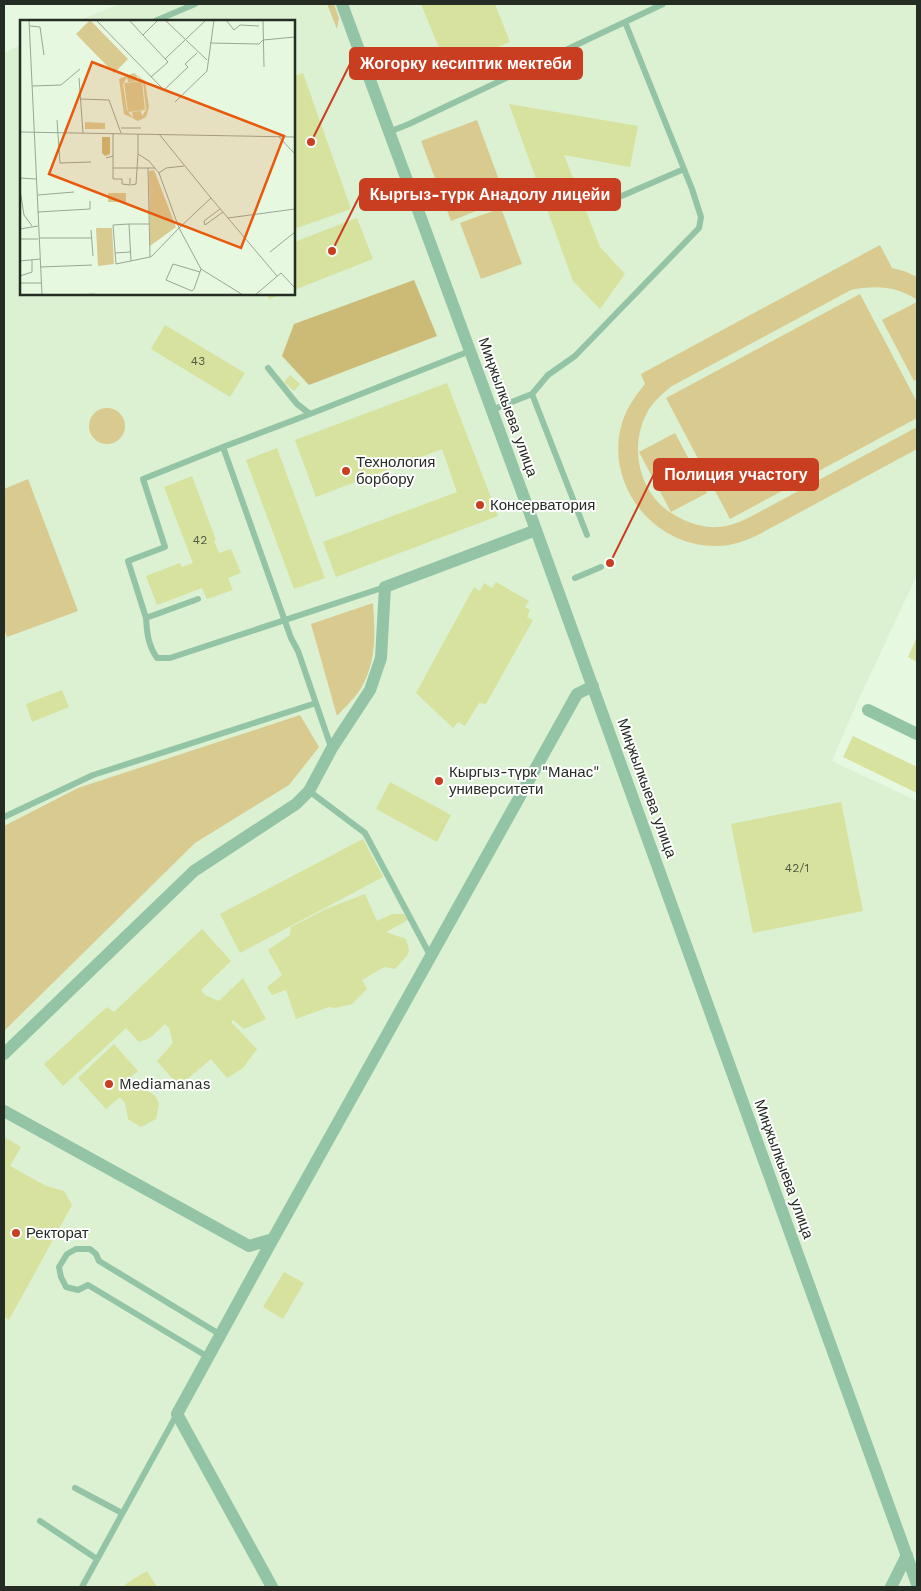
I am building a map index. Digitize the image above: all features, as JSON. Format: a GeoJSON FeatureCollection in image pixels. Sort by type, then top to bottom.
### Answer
{"type":"FeatureCollection","features":[{"type":"Feature","properties":{"kind":"street","name":"Миңжылкыева улица"},"geometry":{"type":"LineString","coordinates":[[342,4],[593,686],[917,1584]]}},
{"type":"Feature","properties":{"kind":"street"},"geometry":{"type":"LineString","coordinates":[[4,1054],[194,872],[296,804],[309,791],[332,748],[370,690],[381,658],[385,586],[536,530]]}},
{"type":"Feature","properties":{"kind":"street"},"geometry":{"type":"LineString","coordinates":[[272,1587],[177,1414],[577,694],[593,686]]}},
{"type":"Feature","properties":{"kind":"street"},"geometry":{"type":"LineString","coordinates":[[868,710],[917,734]]}},
{"type":"Feature","properties":{"kind":"street"},"geometry":{"type":"LineString","coordinates":[[4,1111],[249,1246],[273,1239],[282,1224]]}},
{"type":"Feature","properties":{"kind":"street"},"geometry":{"type":"LineString","coordinates":[[891,1587],[907,1555]]}},
{"type":"Feature","properties":{"kind":"lane"},"geometry":{"type":"LineString","coordinates":[[158,20],[195,4]]}},
{"type":"Feature","properties":{"kind":"lane"},"geometry":{"type":"LineString","coordinates":[[389,132],[663,4]]}},
{"type":"Feature","properties":{"kind":"lane"},"geometry":{"type":"LineString","coordinates":[[492,410],[532,394],[548,375],[575,356],[699,228],[701,217],[684,169],[625,22]]}},
{"type":"Feature","properties":{"kind":"lane"},"geometry":{"type":"LineString","coordinates":[[610,201],[684,169]]}},
{"type":"Feature","properties":{"kind":"lane"},"geometry":{"type":"LineString","coordinates":[[385,586],[170,658],[157,658],[147,637],[146,618],[128,561],[165,546],[143,479],[470,351]]}},
{"type":"Feature","properties":{"kind":"lane"},"geometry":{"type":"LineString","coordinates":[[268,368],[298,404],[310,414]]}},
{"type":"Feature","properties":{"kind":"lane"},"geometry":{"type":"LineString","coordinates":[[532,394],[587,535]]}},
{"type":"Feature","properties":{"kind":"lane"},"geometry":{"type":"LineString","coordinates":[[223,447],[332,748]]}},
{"type":"Feature","properties":{"kind":"lane"},"geometry":{"type":"LineString","coordinates":[[574,578],[601,567]]}},
{"type":"Feature","properties":{"kind":"lane"},"geometry":{"type":"LineString","coordinates":[[146,618],[198,599]]}},
{"type":"Feature","properties":{"kind":"lane"},"geometry":{"type":"LineString","coordinates":[[4,817],[93,775],[316,703]]}},
{"type":"Feature","properties":{"kind":"lane"},"geometry":{"type":"LineString","coordinates":[[309,791],[365,833],[431,957]]}},
{"type":"Feature","properties":{"kind":"lane"},"geometry":{"type":"LineString","coordinates":[[208,1358],[88,1285],[78,1290],[66,1287],[59,1267],[67,1254],[76,1249],[90,1249],[96,1254],[98,1261],[220,1335]]}},
{"type":"Feature","properties":{"kind":"lane"},"geometry":{"type":"LineString","coordinates":[[82,1587],[177,1414]]}},
{"type":"Feature","properties":{"kind":"lane"},"geometry":{"type":"LineString","coordinates":[[75,1488],[122,1513]]}},
{"type":"Feature","properties":{"kind":"lane"},"geometry":{"type":"LineString","coordinates":[[40,1521],[97,1559]]}},
{"type":"Feature","properties":{"kind":"shaded area","name":"Кыргыз-түрк \"Манас\" университети"},"geometry":{"type":"Polygon","coordinates":[[[119,4],[917,4],[917,575],[832,761],[917,801],[917,1587],[4,1587],[4,53],[20,45],[20,295],[295,295],[295,20],[80,20],[119,4]]]}},
{"type":"Feature","properties":{"kind":"shaded area"},"geometry":{"type":"Polygon","coordinates":[[[327,4],[334,4],[339,18],[337,29],[327,4]]]}},
{"type":"Feature","properties":{"kind":"shaded area"},"geometry":{"type":"Polygon","coordinates":[[[477,120],[506,199],[451,221],[421,141],[477,120]]]}},
{"type":"Feature","properties":{"kind":"shaded area"},"geometry":{"type":"Polygon","coordinates":[[[501,208],[522,264],[481,279],[460,223],[501,208]]]}},
{"type":"Feature","properties":{"kind":"shaded area"},"geometry":{"type":"Polygon","coordinates":[[[880,245],[892,268],[917,277],[917,300],[894,289],[868,287],[851,290],[672,386],[662,394],[648,411],[638,440],[638,456],[646,485],[654,498],[665,509],[693,524],[719,527],[752,516],[917,427],[917,449],[758,535],[738,543],[718,546],[694,544],[673,536],[654,523],[638,507],[627,488],[620,466],[618,443],[623,420],[632,401],[645,384],[641,374],[880,245]]]}},
{"type":"Feature","properties":{"kind":"shaded area"},"geometry":{"type":"Polygon","coordinates":[[[414,280],[437,336],[309,385],[282,356],[294,324],[414,280]]]}},
{"type":"Feature","properties":{"kind":"shaded area"},"geometry":{"type":"Polygon","coordinates":[[[860,294],[917,402],[917,418],[730,519],[666,398],[860,294]]]}},
{"type":"Feature","properties":{"kind":"shaded area"},"geometry":{"type":"Polygon","coordinates":[[[917,302],[917,379],[914,381],[882,320],[917,302]]]}},
{"type":"Feature","properties":{"kind":"shaded area"},"geometry":{"type":"Polygon","coordinates":[[[107,408],[114,409],[120,413],[124,419],[124,433],[120,439],[114,443],[107,444],[100,443],[94,439],[90,433],[89,426],[90,419],[94,413],[100,409],[107,408]]]}},
{"type":"Feature","properties":{"kind":"shaded area"},"geometry":{"type":"Polygon","coordinates":[[[675,433],[707,493],[671,512],[639,452],[675,433]]]}},
{"type":"Feature","properties":{"kind":"shaded area"},"geometry":{"type":"Polygon","coordinates":[[[28,479],[78,611],[7,637],[4,628],[4,489],[28,479]]]}},
{"type":"Feature","properties":{"kind":"shaded area"},"geometry":{"type":"Polygon","coordinates":[[[373,603],[374,648],[366,679],[360,690],[337,716],[311,624],[373,603]]]}},
{"type":"Feature","properties":{"kind":"shaded area"},"geometry":{"type":"Polygon","coordinates":[[[300,715],[319,747],[289,785],[195,843],[4,1031],[4,826],[78,788],[300,715]]]}},
{"type":"Feature","properties":{"kind":"building"},"geometry":{"type":"Polygon","coordinates":[[[421,4],[495,4],[510,42],[490,50],[493,57],[470,66],[467,59],[447,67],[421,4]]]}},
{"type":"Feature","properties":{"kind":"building"},"geometry":{"type":"Polygon","coordinates":[[[303,73],[351,209],[295,229],[295,76],[303,73]]]}},
{"type":"Feature","properties":{"kind":"building"},"geometry":{"type":"Polygon","coordinates":[[[509,104],[638,126],[630,167],[564,155],[600,247],[625,274],[600,309],[573,281],[509,104]]]}},
{"type":"Feature","properties":{"kind":"building"},"geometry":{"type":"Polygon","coordinates":[[[357,218],[373,259],[295,290],[295,242],[357,218]]]}},
{"type":"Feature","properties":{"kind":"building"},"geometry":{"type":"Polygon","coordinates":[[[267,295],[280,295],[269,299],[267,295]]]}},
{"type":"Feature","properties":{"kind":"building"},"geometry":{"type":"Polygon","coordinates":[[[165,325],[245,373],[230,397],[151,349],[165,325]]]}},
{"type":"Feature","properties":{"kind":"building"},"geometry":{"type":"Polygon","coordinates":[[[290,375],[300,384],[294,391],[284,382],[290,375]]]}},
{"type":"Feature","properties":{"kind":"building","name":"Технология борбору"},"geometry":{"type":"Polygon","coordinates":[[[447,383],[498,516],[336,577],[323,542],[457,492],[442,449],[316,497],[295,440],[447,383]]]}},
{"type":"Feature","properties":{"kind":"building"},"geometry":{"type":"Polygon","coordinates":[[[277,448],[325,578],[294,589],[246,460],[277,448]]]}},
{"type":"Feature","properties":{"kind":"building"},"geometry":{"type":"Polygon","coordinates":[[[192,476],[219,553],[231,549],[241,573],[228,578],[233,590],[207,599],[202,588],[157,605],[146,576],[180,563],[182,567],[193,563],[164,487],[192,476]]]}},
{"type":"Feature","properties":{"kind":"building"},"geometry":{"type":"Polygon","coordinates":[[[496,582],[529,601],[525,607],[530,610],[527,617],[533,620],[486,704],[479,703],[465,726],[458,722],[453,728],[416,693],[474,587],[480,591],[484,583],[492,588],[496,582]]]}},
{"type":"Feature","properties":{"kind":"building"},"geometry":{"type":"Polygon","coordinates":[[[917,637],[917,662],[908,657],[917,637]]]}},
{"type":"Feature","properties":{"kind":"building"},"geometry":{"type":"Polygon","coordinates":[[[62,690],[69,707],[32,722],[26,704],[62,690]]]}},
{"type":"Feature","properties":{"kind":"building"},"geometry":{"type":"Polygon","coordinates":[[[853,736],[917,767],[917,793],[843,757],[853,736]]]}},
{"type":"Feature","properties":{"kind":"building"},"geometry":{"type":"Polygon","coordinates":[[[390,782],[451,815],[437,842],[376,809],[390,782]]]}},
{"type":"Feature","properties":{"kind":"building"},"geometry":{"type":"Polygon","coordinates":[[[841,802],[863,911],[753,933],[731,824],[841,802]]]}},
{"type":"Feature","properties":{"kind":"building"},"geometry":{"type":"Polygon","coordinates":[[[363,839],[383,877],[240,953],[220,914],[363,839]]]}},
{"type":"Feature","properties":{"kind":"building"},"geometry":{"type":"Polygon","coordinates":[[[365,894],[377,921],[392,914],[404,914],[408,920],[386,932],[406,939],[409,950],[407,956],[395,969],[384,967],[362,980],[367,989],[352,1004],[336,1008],[329,1007],[296,1019],[286,990],[272,995],[267,987],[282,975],[268,950],[290,935],[291,927],[326,909],[365,894]]]}},
{"type":"Feature","properties":{"kind":"building"},"geometry":{"type":"Polygon","coordinates":[[[202,929],[231,961],[201,990],[205,995],[219,1001],[243,978],[266,1019],[244,1029],[233,1020],[231,1022],[257,1049],[243,1068],[227,1078],[211,1059],[179,1086],[157,1061],[173,1043],[169,1028],[165,1024],[150,1038],[139,1042],[126,1028],[63,1086],[44,1064],[107,1007],[114,1012],[202,929]]]}},
{"type":"Feature","properties":{"kind":"building","name":"Mediamanas"},"geometry":{"type":"Polygon","coordinates":[[[114,1044],[138,1071],[130,1078],[140,1089],[150,1092],[156,1097],[159,1104],[156,1119],[141,1127],[128,1119],[125,1103],[120,1097],[106,1109],[78,1078],[114,1044]]]}},
{"type":"Feature","properties":{"kind":"building"},"geometry":{"type":"Polygon","coordinates":[[[4,1137],[21,1147],[10,1166],[46,1186],[64,1191],[72,1205],[9,1320],[4,1316],[4,1137]]]}},
{"type":"Feature","properties":{"kind":"building"},"geometry":{"type":"Polygon","coordinates":[[[284,1272],[304,1283],[283,1319],[263,1307],[284,1272]]]}},
{"type":"Feature","properties":{"kind":"building"},"geometry":{"type":"Polygon","coordinates":[[[147,1571],[157,1587],[122,1587],[132,1580],[147,1571]]]}},
{"type":"Feature","properties":{"kind":"place","name":"Жогорку кесиптик мектеби"},"geometry":{"type":"Point","coordinates":[311,142]}},
{"type":"Feature","properties":{"kind":"place","name":"Кыргыз-түрк Анадолу лицейи"},"geometry":{"type":"Point","coordinates":[332,251]}},
{"type":"Feature","properties":{"kind":"place","name":"Технология борбору"},"geometry":{"type":"Point","coordinates":[346,471]}},
{"type":"Feature","properties":{"kind":"place","name":"Консерватория"},"geometry":{"type":"Point","coordinates":[480,505]}},
{"type":"Feature","properties":{"kind":"place","name":"Полиция участогу"},"geometry":{"type":"Point","coordinates":[610,563]}},
{"type":"Feature","properties":{"kind":"place","name":"Кыргыз-түрк \"Манас\" университети"},"geometry":{"type":"Point","coordinates":[439,781]}},
{"type":"Feature","properties":{"kind":"place","name":"Mediamanas"},"geometry":{"type":"Point","coordinates":[109,1084]}},
{"type":"Feature","properties":{"kind":"place","name":"Ректорат"},"geometry":{"type":"Point","coordinates":[16,1233]}}]}
